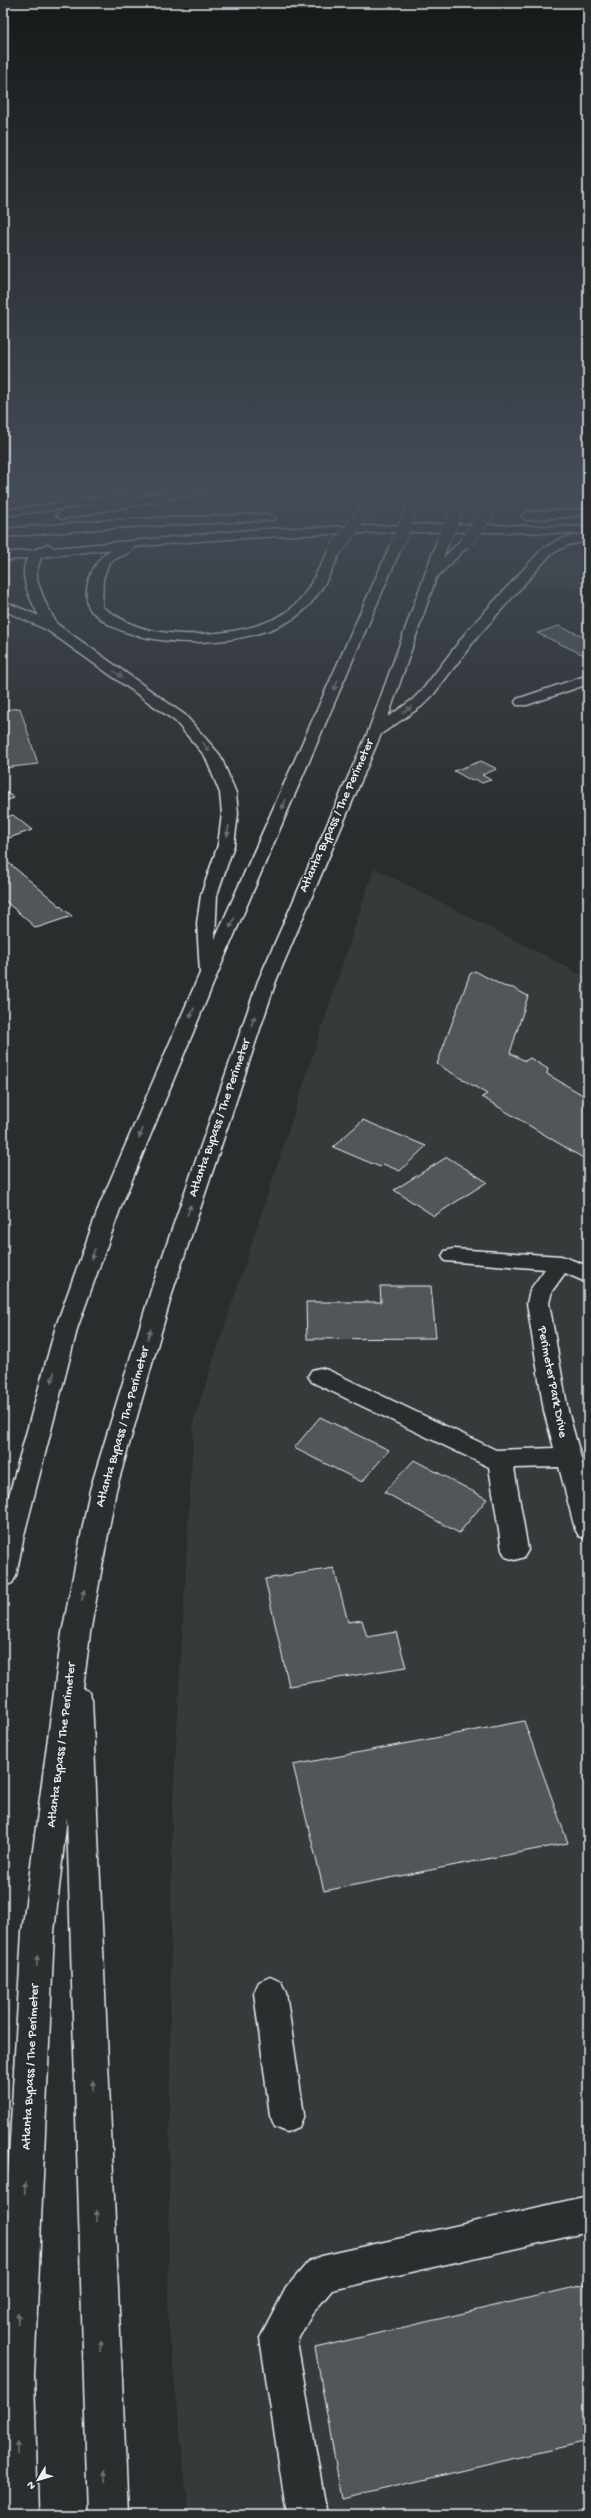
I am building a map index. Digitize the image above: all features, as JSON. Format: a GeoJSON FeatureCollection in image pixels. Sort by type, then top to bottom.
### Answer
{"type":"FeatureCollection","features":[{"type":"Feature","properties":{"kind":"main road"},"geometry":{"type":"LineString","coordinates":[[6,606],[52,627],[180,718],[203,742],[221,771],[228,793],[229,830],[209,895],[206,923],[207,977]]}},
{"type":"Feature","properties":{"kind":"main road"},"geometry":{"type":"LineString","coordinates":[[39,606],[52,627]]}},
{"type":"Feature","properties":{"kind":"main road"},"geometry":{"type":"LineString","coordinates":[[96,606],[102,615],[138,631],[165,635],[208,637],[251,631],[279,622],[301,606]]}},
{"type":"Feature","properties":{"kind":"main road"},"geometry":{"type":"LineString","coordinates":[[3,1576],[11,1536],[67,1326],[111,1204],[207,977],[370,606]]}},
{"type":"Feature","properties":{"kind":"main road","name":"Atlanta Bypass / The Perimeter"},"geometry":{"type":"LineString","coordinates":[[18,2515],[15,2376],[38,1932],[76,1634],[103,1490],[163,1287],[267,981],[375,732],[420,606]]}},
{"type":"Feature","properties":{"kind":"main road"},"geometry":{"type":"LineString","coordinates":[[375,732],[417,703],[428,692],[473,633],[498,606]]}},
{"type":"Feature","properties":{"kind":"main road"},"geometry":{"type":"LineString","coordinates":[[522,702],[586,673]]}},
{"type":"Feature","properties":{"kind":"main road"},"geometry":{"type":"LineString","coordinates":[[453,1256],[561,1263],[588,1275]]}},
{"type":"Feature","properties":{"kind":"main road","name":"Perimeter Park Drive"},"geometry":{"type":"LineString","coordinates":[[561,1263],[541,1290],[538,1303],[556,1411],[588,1529]]}},
{"type":"Feature","properties":{"kind":"main road"},"geometry":{"type":"LineString","coordinates":[[320,1376],[488,1456],[500,1460],[569,1458]]}},
{"type":"Feature","properties":{"kind":"main road"},"geometry":{"type":"LineString","coordinates":[[500,1460],[515,1550]]}},
{"type":"Feature","properties":{"kind":"main road"},"geometry":{"type":"LineString","coordinates":[[76,1634],[108,2515]]}},
{"type":"Feature","properties":{"kind":"main road"},"geometry":{"type":"LineString","coordinates":[[270,1993],[287,2115]]}},
{"type":"Feature","properties":{"kind":"main road"},"geometry":{"type":"LineString","coordinates":[[307,2515],[278,2338],[299,2301],[322,2274],[588,2214]]}},
{"type":"Feature","properties":{"kind":"shaded area"},"geometry":{"type":"Polygon","coordinates":[[[374,868],[588,978],[588,2515],[189,2515],[168,2319],[172,1819],[194,1420],[374,868]]]}},
{"type":"Feature","properties":{"kind":"building"},"geometry":{"type":"Polygon","coordinates":[[[559,626],[588,638],[588,653],[584,655],[537,633],[559,626]]]}},
{"type":"Feature","properties":{"kind":"building"},"geometry":{"type":"Polygon","coordinates":[[[20,708],[38,764],[3,768],[3,710],[20,708]]]}},
{"type":"Feature","properties":{"kind":"building"},"geometry":{"type":"Polygon","coordinates":[[[481,761],[497,769],[482,775],[491,780],[482,783],[475,779],[472,781],[454,771],[481,761]]]}},
{"type":"Feature","properties":{"kind":"building"},"geometry":{"type":"Polygon","coordinates":[[[3,790],[14,798],[5,801],[3,799],[3,790]]]}},
{"type":"Feature","properties":{"kind":"building"},"geometry":{"type":"Polygon","coordinates":[[[13,815],[32,830],[3,840],[3,818],[13,815]]]}},
{"type":"Feature","properties":{"kind":"building"},"geometry":{"type":"Polygon","coordinates":[[[3,858],[72,916],[36,928],[3,899],[3,858]]]}},
{"type":"Feature","properties":{"kind":"building"},"geometry":{"type":"Polygon","coordinates":[[[475,971],[503,986],[513,988],[528,996],[510,1053],[525,1061],[530,1058],[548,1069],[547,1074],[588,1098],[588,1161],[482,1097],[487,1094],[437,1064],[470,974],[475,971]]]}},
{"type":"Feature","properties":{"kind":"building"},"geometry":{"type":"Polygon","coordinates":[[[363,1120],[426,1146],[400,1171],[383,1164],[380,1167],[333,1147],[363,1120]]]}},
{"type":"Feature","properties":{"kind":"building"},"geometry":{"type":"Polygon","coordinates":[[[447,1157],[487,1182],[434,1216],[394,1190],[447,1157]]]}},
{"type":"Feature","properties":{"kind":"building"},"geometry":{"type":"Polygon","coordinates":[[[380,1286],[431,1286],[436,1338],[307,1339],[306,1302],[381,1302],[380,1286]]]}},
{"type":"Feature","properties":{"kind":"building"},"geometry":{"type":"Polygon","coordinates":[[[320,1417],[389,1450],[362,1482],[294,1448],[320,1417]]]}},
{"type":"Feature","properties":{"kind":"building"},"geometry":{"type":"Polygon","coordinates":[[[414,1460],[487,1499],[459,1533],[384,1492],[414,1460]]]}},
{"type":"Feature","properties":{"kind":"building"},"geometry":{"type":"Polygon","coordinates":[[[334,1568],[348,1622],[362,1620],[367,1637],[396,1632],[406,1667],[289,1686],[265,1579],[334,1568]]]}},
{"type":"Feature","properties":{"kind":"building"},"geometry":{"type":"Polygon","coordinates":[[[524,1721],[568,1843],[324,1891],[293,1765],[524,1721]]]}},
{"type":"Feature","properties":{"kind":"building"},"geometry":{"type":"Polygon","coordinates":[[[588,2284],[588,2441],[342,2499],[315,2348],[588,2284]]]}}]}
